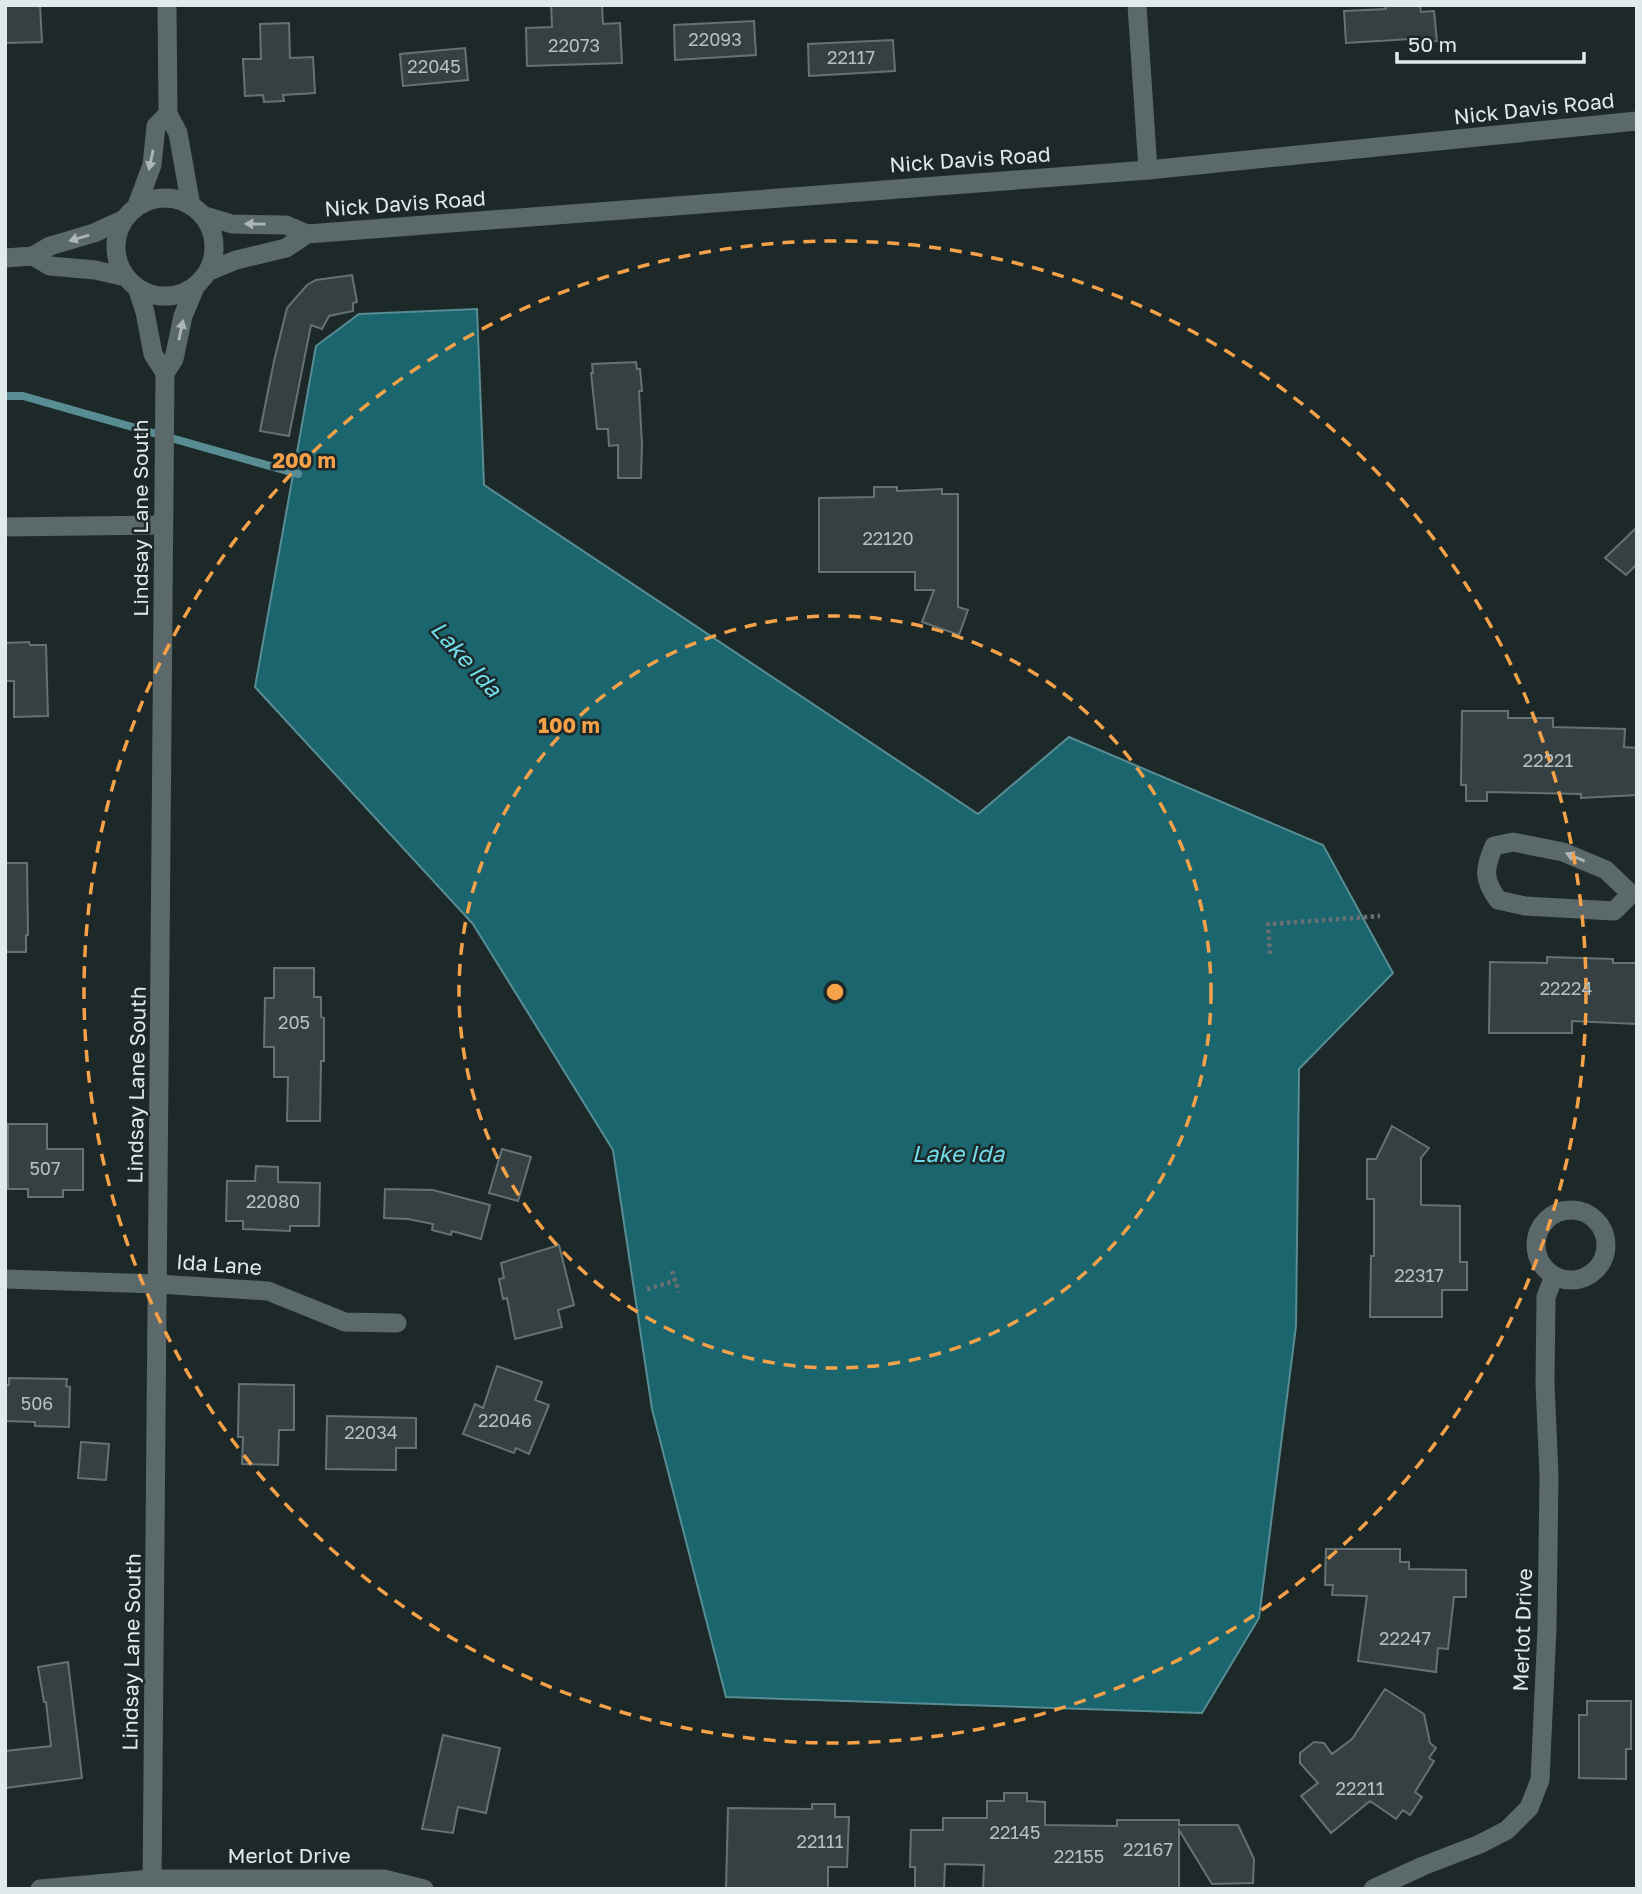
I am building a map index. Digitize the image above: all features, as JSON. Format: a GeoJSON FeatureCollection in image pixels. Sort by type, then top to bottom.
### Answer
{"type":"FeatureCollection","features":[{"type":"Feature","properties":{"kind":"street"},"geometry":{"type":"LineString","coordinates":[[165,373],[174,359],[183,316],[213,257],[213,240],[209,227],[197,211],[178,133],[168,114],[167,5]]}},
{"type":"Feature","properties":{"kind":"street"},"geometry":{"type":"LineString","coordinates":[[1137,5],[1148,170]]}},
{"type":"Feature","properties":{"kind":"street"},"geometry":{"type":"LineString","coordinates":[[131,282],[119,264],[115,248],[118,234],[152,165],[156,126],[168,114]]}},
{"type":"Feature","properties":{"kind":"street","name":"Nick Davis Road"},"geometry":{"type":"LineString","coordinates":[[197,211],[232,224],[286,225],[307,234],[1148,170],[1637,121]]}},
{"type":"Feature","properties":{"kind":"street"},"geometry":{"type":"LineString","coordinates":[[5,258],[33,256],[50,246],[94,233],[150,201],[165,198],[179,201],[197,211]]}},
{"type":"Feature","properties":{"kind":"street","name":"Nick Davis Road"},"geometry":{"type":"LineString","coordinates":[[202,279],[236,260],[286,248],[307,234]]}},
{"type":"Feature","properties":{"kind":"street"},"geometry":{"type":"LineString","coordinates":[[33,256],[50,267],[95,270],[131,282],[150,294],[165,296],[182,293],[202,279]]}},
{"type":"Feature","properties":{"kind":"street","name":"Lindsay Lane South"},"geometry":{"type":"LineString","coordinates":[[131,282],[145,312],[153,354],[165,373],[152,1884]]}},
{"type":"Feature","properties":{"kind":"street"},"geometry":{"type":"LineString","coordinates":[[5,527],[163,525]]}},
{"type":"Feature","properties":{"kind":"street"},"geometry":{"type":"LineString","coordinates":[[1513,842],[1563,852],[1606,870],[1634,894],[1614,911],[1525,906],[1498,900],[1487,884],[1487,863],[1494,846],[1513,842]]}},
{"type":"Feature","properties":{"kind":"street","name":"Merlot Drive"},"geometry":{"type":"LineString","coordinates":[[1374,1889],[1507,1830],[1529,1808],[1540,1780],[1547,1628],[1549,1475],[1545,1384],[1546,1297],[1554,1276]]}},
{"type":"Feature","properties":{"kind":"street","name":"Ida Lane"},"geometry":{"type":"LineString","coordinates":[[5,1279],[268,1291],[345,1322],[397,1323]]}},
{"type":"Feature","properties":{"kind":"street","name":"Merlot Drive"},"geometry":{"type":"LineString","coordinates":[[40,1889],[384,1879],[424,1889]]}},
{"type":"Feature","properties":{"kind":"path"},"geometry":{"type":"LineString","coordinates":[[1270,954],[1268,924],[1380,915]]}},
{"type":"Feature","properties":{"kind":"path"},"geometry":{"type":"LineString","coordinates":[[672,1271],[679,1292]]}},
{"type":"Feature","properties":{"kind":"path"},"geometry":{"type":"LineString","coordinates":[[647,1289],[676,1282]]}},
{"type":"Feature","properties":{"kind":"water","name":"Lake Ida"},"geometry":{"type":"Polygon","coordinates":[[[477,309],[484,485],[978,814],[1069,737],[1323,845],[1393,973],[1299,1069],[1296,1326],[1259,1618],[1202,1713],[726,1697],[652,1409],[613,1150],[473,924],[255,687],[316,346],[359,314],[477,309]]]}},
{"type":"Feature","properties":{"kind":"building"},"geometry":{"type":"Polygon","coordinates":[[[5,5],[40,5],[42,42],[5,43],[5,5]]]}},
{"type":"Feature","properties":{"kind":"building"},"geometry":{"type":"Polygon","coordinates":[[[551,5],[602,5],[603,24],[620,23],[622,63],[527,66],[526,28],[552,27],[551,5]]]}},
{"type":"Feature","properties":{"kind":"building"},"geometry":{"type":"Polygon","coordinates":[[[1385,5],[1420,5],[1421,12],[1434,11],[1437,41],[1411,43],[1411,39],[1346,43],[1344,11],[1386,9],[1385,5]]]}},
{"type":"Feature","properties":{"kind":"building"},"geometry":{"type":"Polygon","coordinates":[[[754,21],[756,55],[675,60],[674,25],[754,21]]]}},
{"type":"Feature","properties":{"kind":"building"},"geometry":{"type":"Polygon","coordinates":[[[289,23],[290,58],[313,57],[315,93],[283,95],[284,101],[264,102],[263,95],[245,96],[243,59],[261,59],[260,24],[289,23]]]}},
{"type":"Feature","properties":{"kind":"building"},"geometry":{"type":"Polygon","coordinates":[[[893,40],[895,71],[809,76],[808,44],[893,40]]]}},
{"type":"Feature","properties":{"kind":"building"},"geometry":{"type":"Polygon","coordinates":[[[465,48],[468,80],[403,86],[400,54],[465,48]]]}},
{"type":"Feature","properties":{"kind":"building"},"geometry":{"type":"Polygon","coordinates":[[[352,275],[357,302],[353,303],[353,311],[329,316],[322,329],[311,325],[289,436],[260,431],[287,308],[307,285],[316,280],[352,275]]]}},
{"type":"Feature","properties":{"kind":"building"},"geometry":{"type":"Polygon","coordinates":[[[636,362],[637,369],[640,369],[642,391],[639,391],[641,478],[618,478],[618,445],[609,446],[608,429],[597,429],[592,364],[636,362]]]}},
{"type":"Feature","properties":{"kind":"building"},"geometry":{"type":"Polygon","coordinates":[[[874,487],[897,487],[897,491],[942,489],[942,494],[958,494],[958,607],[968,610],[959,635],[922,622],[934,590],[915,590],[915,572],[819,572],[819,498],[874,497],[874,487]]]}},
{"type":"Feature","properties":{"kind":"building"},"geometry":{"type":"Polygon","coordinates":[[[1637,527],[1637,564],[1626,575],[1605,558],[1637,527]]]}},
{"type":"Feature","properties":{"kind":"building"},"geometry":{"type":"Polygon","coordinates":[[[29,642],[30,645],[46,645],[48,716],[14,717],[14,681],[5,681],[5,643],[29,642]]]}},
{"type":"Feature","properties":{"kind":"building"},"geometry":{"type":"Polygon","coordinates":[[[1462,711],[1508,711],[1508,718],[1553,718],[1553,727],[1625,729],[1624,747],[1637,748],[1637,795],[1581,798],[1581,794],[1487,792],[1487,801],[1466,801],[1466,785],[1461,785],[1462,711]]]}},
{"type":"Feature","properties":{"kind":"building"},"geometry":{"type":"Polygon","coordinates":[[[5,863],[27,863],[26,952],[5,952],[5,863]]]}},
{"type":"Feature","properties":{"kind":"building"},"geometry":{"type":"Polygon","coordinates":[[[1547,957],[1613,959],[1613,963],[1637,963],[1637,1024],[1572,1021],[1572,1033],[1489,1033],[1490,962],[1547,963],[1547,957]]]}},
{"type":"Feature","properties":{"kind":"building"},"geometry":{"type":"Polygon","coordinates":[[[274,968],[314,968],[314,997],[321,997],[321,1017],[324,1018],[320,1121],[287,1121],[288,1077],[274,1077],[274,1047],[264,1047],[265,998],[274,998],[274,968]]]}},
{"type":"Feature","properties":{"kind":"building"},"geometry":{"type":"Polygon","coordinates":[[[8,1124],[47,1124],[47,1149],[83,1149],[83,1190],[63,1190],[63,1197],[28,1197],[28,1189],[8,1189],[8,1124]]]}},
{"type":"Feature","properties":{"kind":"building"},"geometry":{"type":"Polygon","coordinates":[[[1392,1126],[1429,1148],[1421,1158],[1421,1205],[1460,1206],[1460,1262],[1467,1262],[1467,1290],[1442,1290],[1442,1317],[1370,1317],[1374,1199],[1367,1199],[1367,1159],[1376,1159],[1392,1126]]]}},
{"type":"Feature","properties":{"kind":"building"},"geometry":{"type":"Polygon","coordinates":[[[502,1149],[531,1157],[518,1201],[489,1193],[502,1149]]]}},
{"type":"Feature","properties":{"kind":"building"},"geometry":{"type":"Polygon","coordinates":[[[256,1166],[278,1167],[278,1182],[320,1183],[319,1226],[290,1226],[290,1231],[243,1229],[243,1221],[226,1221],[227,1181],[255,1181],[256,1166]]]}},
{"type":"Feature","properties":{"kind":"building"},"geometry":{"type":"Polygon","coordinates":[[[385,1189],[433,1190],[490,1205],[481,1239],[452,1231],[451,1235],[432,1230],[433,1224],[384,1218],[385,1189]]]}},
{"type":"Feature","properties":{"kind":"building"},"geometry":{"type":"Polygon","coordinates":[[[559,1245],[574,1305],[558,1310],[562,1327],[515,1339],[507,1298],[503,1299],[499,1279],[504,1278],[501,1263],[559,1245]]]}},
{"type":"Feature","properties":{"kind":"building"},"geometry":{"type":"Polygon","coordinates":[[[497,1366],[542,1382],[535,1400],[549,1405],[529,1454],[516,1448],[514,1453],[463,1434],[475,1404],[483,1408],[497,1366]]]}},
{"type":"Feature","properties":{"kind":"building"},"geometry":{"type":"Polygon","coordinates":[[[9,1378],[67,1379],[66,1386],[70,1387],[69,1427],[35,1426],[35,1422],[5,1421],[5,1385],[9,1385],[9,1378]]]}},
{"type":"Feature","properties":{"kind":"building"},"geometry":{"type":"Polygon","coordinates":[[[239,1384],[294,1385],[294,1430],[279,1430],[278,1465],[242,1464],[243,1437],[238,1437],[239,1384]]]}},
{"type":"Feature","properties":{"kind":"building"},"geometry":{"type":"Polygon","coordinates":[[[327,1416],[416,1418],[416,1448],[396,1448],[396,1470],[326,1469],[327,1416]]]}},
{"type":"Feature","properties":{"kind":"building"},"geometry":{"type":"Polygon","coordinates":[[[81,1442],[109,1444],[106,1480],[78,1478],[81,1442]]]}},
{"type":"Feature","properties":{"kind":"building"},"geometry":{"type":"Polygon","coordinates":[[[1326,1549],[1400,1549],[1400,1562],[1409,1562],[1409,1569],[1466,1570],[1466,1597],[1454,1597],[1448,1649],[1438,1648],[1436,1672],[1358,1661],[1367,1596],[1332,1595],[1333,1585],[1325,1585],[1326,1549]]]}},
{"type":"Feature","properties":{"kind":"building"},"geometry":{"type":"Polygon","coordinates":[[[68,1662],[82,1778],[5,1788],[5,1751],[51,1746],[46,1702],[38,1667],[68,1662]]]}},
{"type":"Feature","properties":{"kind":"building"},"geometry":{"type":"Polygon","coordinates":[[[1385,1689],[1424,1714],[1430,1743],[1436,1748],[1429,1758],[1434,1761],[1415,1792],[1422,1797],[1410,1815],[1403,1810],[1396,1819],[1370,1801],[1331,1833],[1301,1796],[1318,1783],[1300,1763],[1300,1753],[1314,1742],[1324,1743],[1332,1754],[1352,1739],[1385,1689]]]}},
{"type":"Feature","properties":{"kind":"building"},"geometry":{"type":"Polygon","coordinates":[[[1587,1701],[1631,1701],[1631,1749],[1626,1749],[1626,1779],[1579,1778],[1579,1715],[1587,1715],[1587,1701]]]}},
{"type":"Feature","properties":{"kind":"building"},"geometry":{"type":"Polygon","coordinates":[[[443,1735],[500,1748],[486,1813],[458,1807],[453,1833],[422,1829],[443,1735]]]}},
{"type":"Feature","properties":{"kind":"building"},"geometry":{"type":"Polygon","coordinates":[[[1004,1793],[1027,1793],[1027,1801],[1045,1802],[1045,1825],[1117,1826],[1117,1820],[1179,1820],[1179,1825],[1238,1825],[1254,1859],[1253,1883],[1212,1884],[1179,1830],[1179,1889],[983,1889],[984,1865],[945,1864],[944,1889],[915,1889],[915,1867],[910,1867],[911,1830],[943,1830],[943,1818],[987,1818],[987,1801],[1004,1801],[1004,1793]]]}},
{"type":"Feature","properties":{"kind":"building"},"geometry":{"type":"Polygon","coordinates":[[[812,1804],[835,1804],[835,1817],[849,1817],[847,1867],[828,1867],[828,1889],[726,1889],[728,1808],[812,1809],[812,1804]]]}},
{"type":"Feature","properties":{"kind":"waterway"},"geometry":{"type":"LineString","coordinates":[[5,396],[23,396],[298,474]]}}]}
